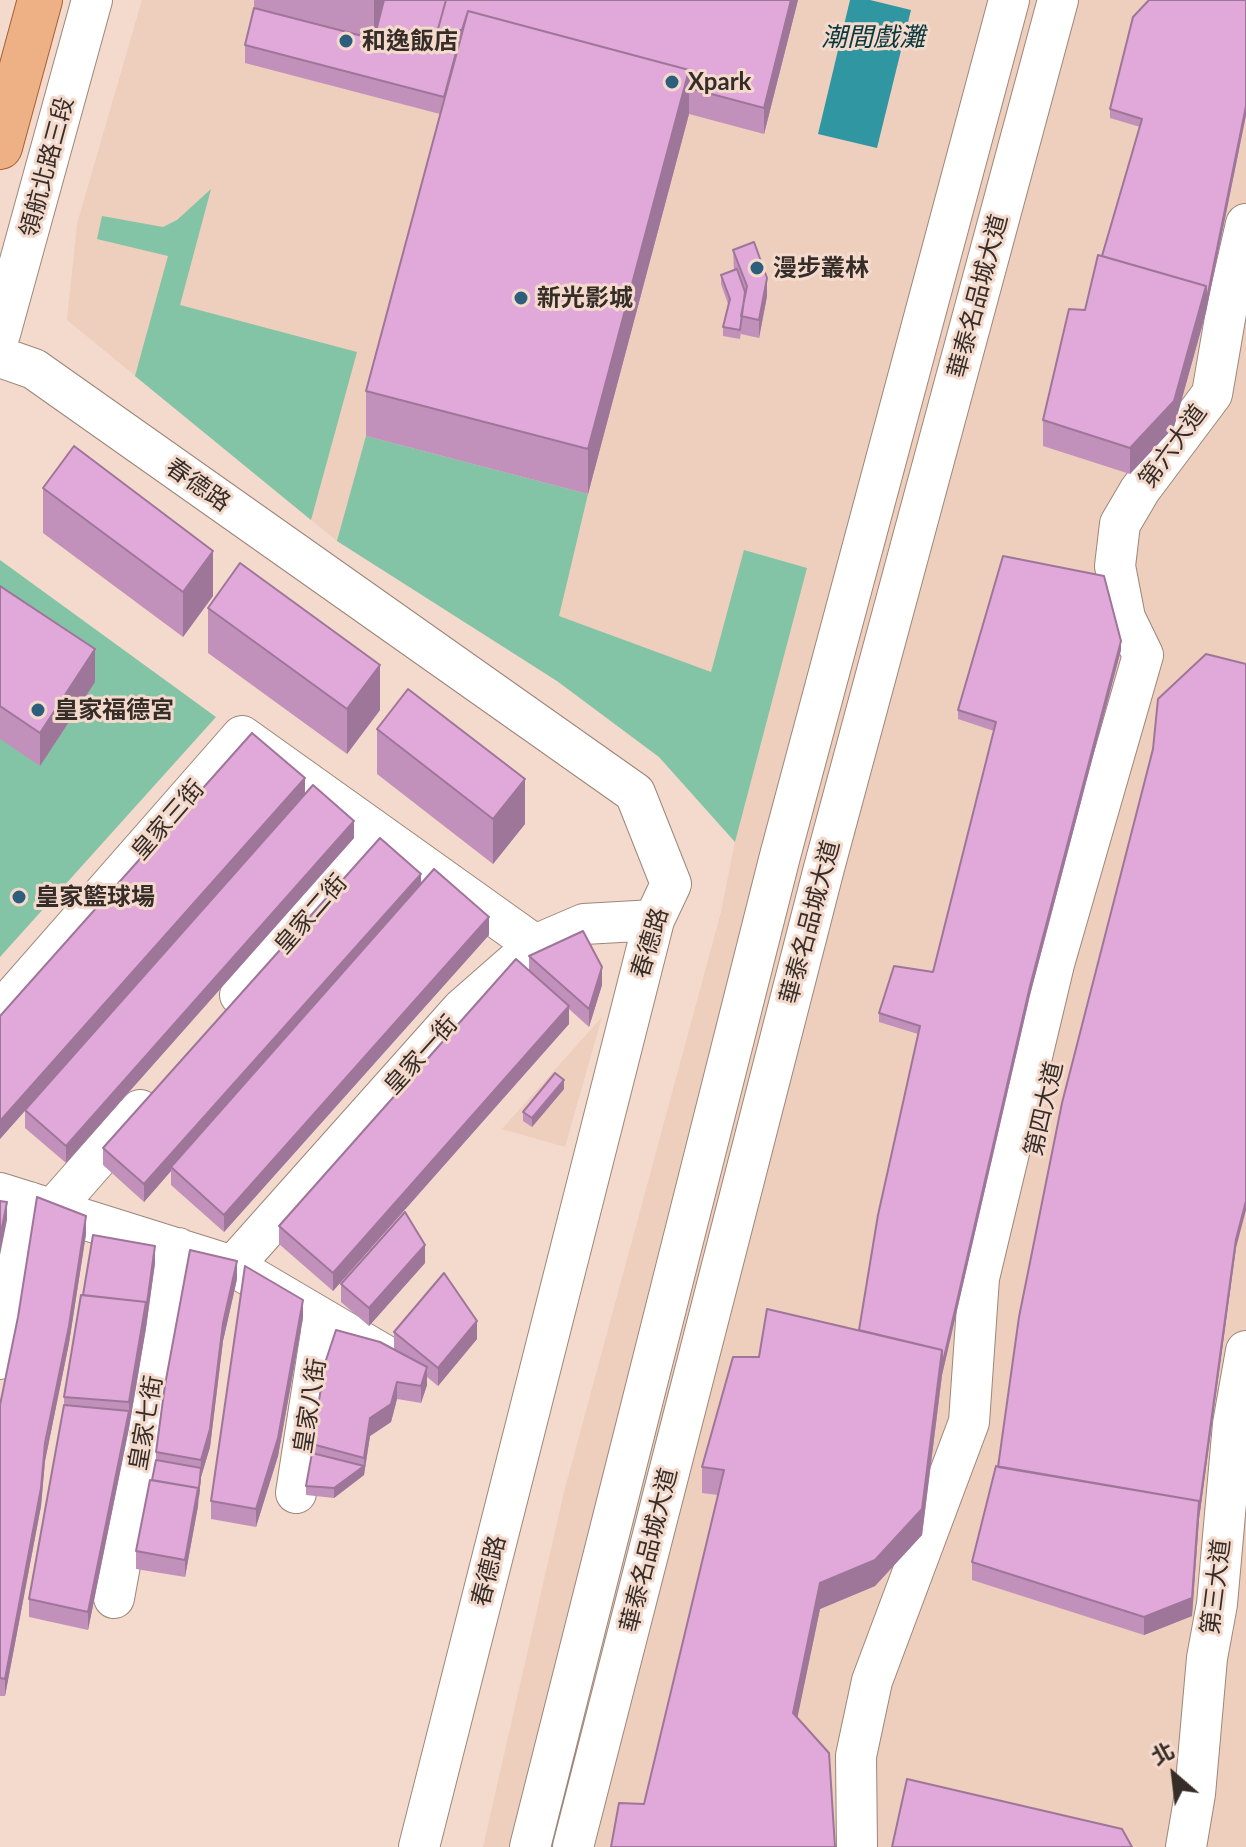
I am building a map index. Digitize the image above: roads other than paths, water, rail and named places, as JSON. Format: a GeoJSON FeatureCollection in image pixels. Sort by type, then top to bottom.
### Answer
{"type":"FeatureCollection","features":[{"type":"Feature","properties":{"kind":"main road","name":"領航北路三段"},"geometry":{"type":"LineString","coordinates":[[0,147],[40,0]]}},
{"type":"Feature","properties":{"kind":"street","name":"領航北路三段"},"geometry":{"type":"LineString","coordinates":[[0,334],[92,0]]}},
{"type":"Feature","properties":{"kind":"street","name":"華泰名品城大道"},"geometry":{"type":"LineString","coordinates":[[530,1847],[780,856],[1009,0]]}},
{"type":"Feature","properties":{"kind":"street","name":"華泰名品城大道"},"geometry":{"type":"LineString","coordinates":[[573,1847],[824,868],[1058,0]]}},
{"type":"Feature","properties":{"kind":"street","name":"第六大道"},"geometry":{"type":"LineString","coordinates":[[1127,526],[1140,490],[1212,394],[1246,224]]}},
{"type":"Feature","properties":{"kind":"street","name":"第六大道"},"geometry":{"type":"LineString","coordinates":[[1127,526],[1225,397],[1246,303]]}},
{"type":"Feature","properties":{"kind":"street","name":"春德路"},"geometry":{"type":"LineString","coordinates":[[0,357],[34,369],[635,793],[671,884],[654,920],[419,1847]]}},
{"type":"Feature","properties":{"kind":"street","name":"第四大道"},"geometry":{"type":"LineString","coordinates":[[883,1684],[969,1422],[979,1278],[1054,964],[1143,655],[1125,618],[1115,566],[1127,526]]}},
{"type":"Feature","properties":{"kind":"street","name":"皇家三街"},"geometry":{"type":"LineString","coordinates":[[0,1012],[242,736],[380,836]]}},
{"type":"Feature","properties":{"kind":"street"},"geometry":{"type":"LineString","coordinates":[[380,836],[535,945]]}},
{"type":"Feature","properties":{"kind":"street","name":"皇家二街"},"geometry":{"type":"LineString","coordinates":[[222,1016],[380,836]]}},
{"type":"Feature","properties":{"kind":"street","name":"皇家一街"},"geometry":{"type":"LineString","coordinates":[[233,1266],[462,1009],[535,945],[584,924],[654,920]]}},
{"type":"Feature","properties":{"kind":"street"},"geometry":{"type":"LineString","coordinates":[[0,1359],[27,1201],[159,1089]]}},
{"type":"Feature","properties":{"kind":"street"},"geometry":{"type":"LineString","coordinates":[[27,1201],[233,1266],[405,1367]]}},
{"type":"Feature","properties":{"kind":"street","name":"皇家七街"},"geometry":{"type":"LineString","coordinates":[[114,1598],[178,1248]]}},
{"type":"Feature","properties":{"kind":"street","name":"皇家八街"},"geometry":{"type":"LineString","coordinates":[[296,1493],[323,1319]]}},
{"type":"Feature","properties":{"kind":"street","name":"第三大道"},"geometry":{"type":"LineString","coordinates":[[1206,1785],[1207,1658],[1217,1604],[1233,1424],[1246,1351]]}},
{"type":"Feature","properties":{"kind":"street","name":"第三大道"},"geometry":{"type":"LineString","coordinates":[[1206,1785],[1246,1528]]}},
{"type":"Feature","properties":{"kind":"street"},"geometry":{"type":"LineString","coordinates":[[857,1847],[856,1756],[883,1684]]}},
{"type":"Feature","properties":{"kind":"street"},"geometry":{"type":"LineString","coordinates":[[877,1847],[883,1684]]}},
{"type":"Feature","properties":{"kind":"street"},"geometry":{"type":"LineString","coordinates":[[1186,1847],[1206,1785]]}},
{"type":"Feature","properties":{"kind":"street"},"geometry":{"type":"LineString","coordinates":[[1206,1785],[1206,1847]]}},
{"type":"Feature","properties":{"kind":"water","name":"潮間戲灘"},"geometry":{"type":"Polygon","coordinates":[[[850,0],[870,0],[911,10],[877,148],[818,134],[850,0]]]}},
{"type":"Feature","properties":{"kind":"place","name":"和逸飯店"},"geometry":{"type":"Point","coordinates":[346,41]}},
{"type":"Feature","properties":{"kind":"place","name":"Xpark"},"geometry":{"type":"Point","coordinates":[672,82]}},
{"type":"Feature","properties":{"kind":"place","name":"漫步叢林"},"geometry":{"type":"Point","coordinates":[757,268]}},
{"type":"Feature","properties":{"kind":"place","name":"新光影城"},"geometry":{"type":"Point","coordinates":[521,298]}},
{"type":"Feature","properties":{"kind":"place","name":"皇家福德宮"},"geometry":{"type":"Point","coordinates":[38,710]}},
{"type":"Feature","properties":{"kind":"place","name":"皇家籃球場"},"geometry":{"type":"Point","coordinates":[19,897]}}]}
